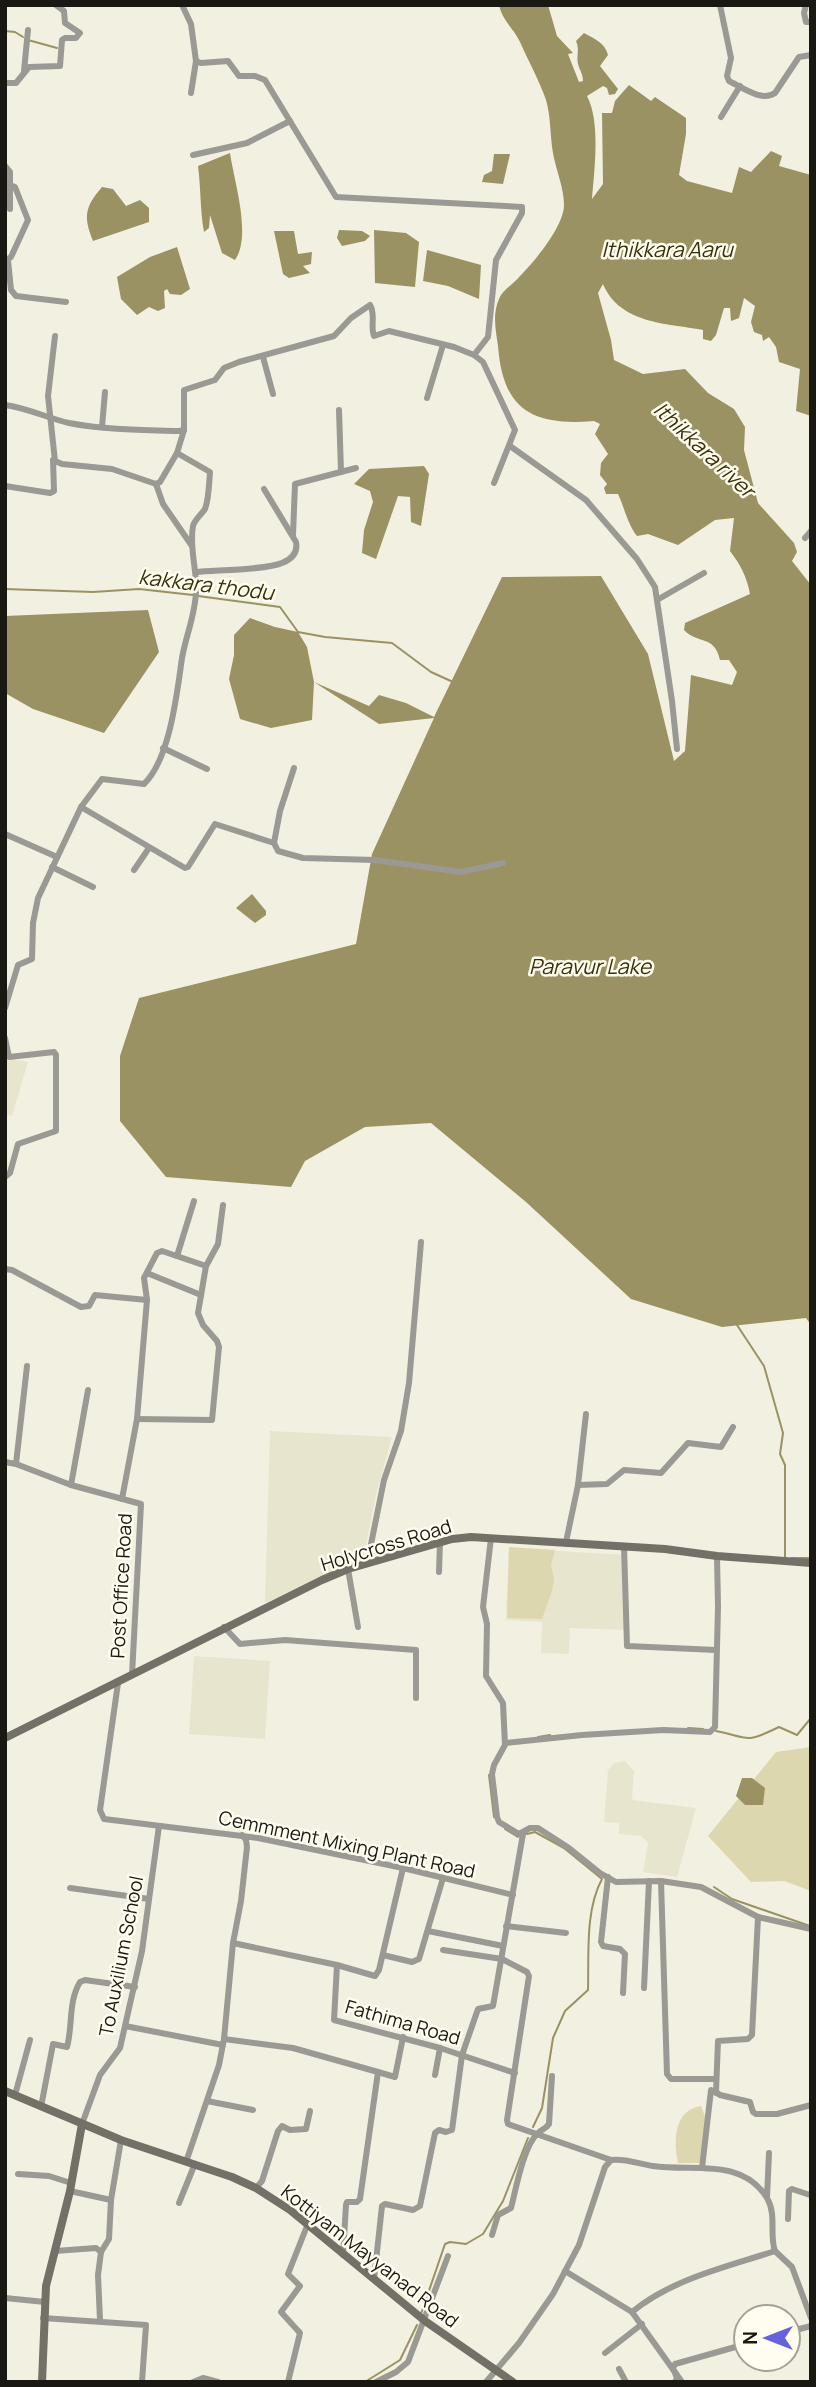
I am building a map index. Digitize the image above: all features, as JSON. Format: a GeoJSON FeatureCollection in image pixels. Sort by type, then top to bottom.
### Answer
{"type":"FeatureCollection","features":[{"type":"Feature","properties":{"kind":"main road","name":"Holycross Road"},"geometry":{"type":"LineString","coordinates":[[5,1738],[118,1683],[223,1627],[348,1569],[452,1539],[566,1542],[811,1563]]}},
{"type":"Feature","properties":{"kind":"main road","name":"Kottiyam Mayyanad Road"},"geometry":{"type":"LineString","coordinates":[[5,2091],[121,2140],[232,2177],[256,2188],[290,2210],[373,2281],[425,2321],[513,2382]]}},
{"type":"Feature","properties":{"kind":"main road"},"geometry":{"type":"LineString","coordinates":[[42,2382],[46,2286],[82,2124]]}},
{"type":"Feature","properties":{"kind":"street"},"geometry":{"type":"LineString","coordinates":[[5,83],[16,83],[29,67],[58,67],[63,39],[75,38],[79,34],[65,23],[65,13],[56,5]]}},
{"type":"Feature","properties":{"kind":"street"},"geometry":{"type":"LineString","coordinates":[[182,5],[191,24],[196,61],[191,93]]}},
{"type":"Feature","properties":{"kind":"street"},"geometry":{"type":"LineString","coordinates":[[720,5],[731,58],[727,79],[765,97],[773,96],[799,57],[811,55]]}},
{"type":"Feature","properties":{"kind":"street"},"geometry":{"type":"LineString","coordinates":[[806,5],[804,18],[806,22],[811,22]]}},
{"type":"Feature","properties":{"kind":"street"},"geometry":{"type":"LineString","coordinates":[[24,71],[28,30]]}},
{"type":"Feature","properties":{"kind":"street"},"geometry":{"type":"LineString","coordinates":[[196,61],[226,61],[231,63],[239,76],[263,78],[338,198],[522,207],[523,212],[495,263],[488,337],[474,355]]}},
{"type":"Feature","properties":{"kind":"street"},"geometry":{"type":"LineString","coordinates":[[721,117],[740,86]]}},
{"type":"Feature","properties":{"kind":"street"},"geometry":{"type":"LineString","coordinates":[[192,155],[247,143],[290,121]]}},
{"type":"Feature","properties":{"kind":"street"},"geometry":{"type":"LineString","coordinates":[[5,166],[10,172],[7,183],[10,209]]}},
{"type":"Feature","properties":{"kind":"street"},"geometry":{"type":"LineString","coordinates":[[7,183],[15,187],[28,220],[7,260],[11,290],[16,296],[66,302]]}},
{"type":"Feature","properties":{"kind":"street"},"geometry":{"type":"LineString","coordinates":[[156,484],[160,482],[177,453],[184,430],[184,390],[215,380],[228,366],[318,338],[334,336],[351,318],[370,305],[374,336],[389,331],[443,345],[474,355],[486,367],[513,421],[515,433],[494,483]]}},
{"type":"Feature","properties":{"kind":"street"},"geometry":{"type":"LineString","coordinates":[[5,486],[50,493],[54,491],[48,396],[55,336]]}},
{"type":"Feature","properties":{"kind":"street"},"geometry":{"type":"LineString","coordinates":[[427,398],[443,345]]}},
{"type":"Feature","properties":{"kind":"street"},"geometry":{"type":"LineString","coordinates":[[263,357],[273,394]]}},
{"type":"Feature","properties":{"kind":"street"},"geometry":{"type":"LineString","coordinates":[[102,427],[105,392]]}},
{"type":"Feature","properties":{"kind":"street"},"geometry":{"type":"LineString","coordinates":[[5,405],[22,407],[49,418],[102,427],[184,430]]}},
{"type":"Feature","properties":{"kind":"street"},"geometry":{"type":"LineString","coordinates":[[339,410],[341,472]]}},
{"type":"Feature","properties":{"kind":"street"},"geometry":{"type":"LineString","coordinates":[[510,446],[586,500],[637,559],[655,587],[677,749]]}},
{"type":"Feature","properties":{"kind":"street"},"geometry":{"type":"LineString","coordinates":[[5,1008],[18,965],[32,959],[33,923],[38,898],[81,807],[102,779],[144,785],[163,748],[178,695],[195,603],[193,524],[206,505],[210,472],[177,453]]}},
{"type":"Feature","properties":{"kind":"street"},"geometry":{"type":"LineString","coordinates":[[53,456],[55,461],[62,464],[112,469],[156,484]]}},
{"type":"Feature","properties":{"kind":"street"},"geometry":{"type":"LineString","coordinates":[[293,537],[295,484],[356,468]]}},
{"type":"Feature","properties":{"kind":"street"},"geometry":{"type":"LineString","coordinates":[[156,484],[163,504],[192,546]]}},
{"type":"Feature","properties":{"kind":"street"},"geometry":{"type":"LineString","coordinates":[[196,572],[278,565],[296,551],[296,542],[264,489]]}},
{"type":"Feature","properties":{"kind":"street"},"geometry":{"type":"LineString","coordinates":[[805,538],[811,531]]}},
{"type":"Feature","properties":{"kind":"street"},"geometry":{"type":"LineString","coordinates":[[657,600],[704,573]]}},
{"type":"Feature","properties":{"kind":"street"},"geometry":{"type":"LineString","coordinates":[[163,748],[207,769]]}},
{"type":"Feature","properties":{"kind":"street"},"geometry":{"type":"LineString","coordinates":[[294,768],[279,811],[274,843],[278,851],[303,858],[375,860],[461,872],[503,863]]}},
{"type":"Feature","properties":{"kind":"street"},"geometry":{"type":"LineString","coordinates":[[81,807],[187,868],[215,824],[274,843]]}},
{"type":"Feature","properties":{"kind":"street"},"geometry":{"type":"LineString","coordinates":[[5,834],[57,857]]}},
{"type":"Feature","properties":{"kind":"street"},"geometry":{"type":"LineString","coordinates":[[134,870],[149,848]]}},
{"type":"Feature","properties":{"kind":"street"},"geometry":{"type":"LineString","coordinates":[[52,867],[93,887]]}},
{"type":"Feature","properties":{"kind":"street"},"geometry":{"type":"LineString","coordinates":[[5,1038],[11,1058],[55,1053],[56,1091],[55,1130],[18,1144],[10,1173],[5,1177]]}},
{"type":"Feature","properties":{"kind":"street"},"geometry":{"type":"LineString","coordinates":[[177,1256],[194,1201]]}},
{"type":"Feature","properties":{"kind":"street"},"geometry":{"type":"LineString","coordinates":[[137,1419],[212,1420],[219,1388],[219,1348],[217,1341],[199,1319],[206,1266],[218,1244],[223,1205]]}},
{"type":"Feature","properties":{"kind":"street"},"geometry":{"type":"LineString","coordinates":[[367,1564],[384,1480],[401,1431],[409,1383],[421,1242]]}},
{"type":"Feature","properties":{"kind":"street"},"geometry":{"type":"LineString","coordinates":[[122,1499],[137,1419],[147,1300],[144,1278],[158,1252],[162,1251],[206,1266]]}},
{"type":"Feature","properties":{"kind":"street"},"geometry":{"type":"LineString","coordinates":[[5,1269],[12,1270],[81,1307],[89,1306],[95,1295],[147,1300]]}},
{"type":"Feature","properties":{"kind":"street"},"geometry":{"type":"LineString","coordinates":[[146,1273],[201,1295]]}},
{"type":"Feature","properties":{"kind":"street"},"geometry":{"type":"LineString","coordinates":[[16,1464],[27,1366]]}},
{"type":"Feature","properties":{"kind":"street"},"geometry":{"type":"LineString","coordinates":[[71,1485],[88,1390]]}},
{"type":"Feature","properties":{"kind":"street"},"geometry":{"type":"LineString","coordinates":[[566,1542],[578,1485],[586,1414]]}},
{"type":"Feature","properties":{"kind":"street"},"geometry":{"type":"LineString","coordinates":[[578,1485],[607,1484],[624,1470],[661,1473],[688,1443],[721,1447],[733,1427]]}},
{"type":"Feature","properties":{"kind":"street","name":"Post Office Road"},"geometry":{"type":"LineString","coordinates":[[5,1462],[71,1485],[141,1504],[132,1675]]}},
{"type":"Feature","properties":{"kind":"street"},"geometry":{"type":"LineString","coordinates":[[491,1538],[483,1607],[486,1624],[486,1676],[503,1703],[505,1743],[493,1770],[496,1812],[499,1822],[515,1833],[523,1834]]}},
{"type":"Feature","properties":{"kind":"street"},"geometry":{"type":"LineString","coordinates":[[439,1572],[440,1542]]}},
{"type":"Feature","properties":{"kind":"street"},"geometry":{"type":"LineString","coordinates":[[624,1546],[626,1646],[716,1650]]}},
{"type":"Feature","properties":{"kind":"street"},"geometry":{"type":"LineString","coordinates":[[505,1743],[582,1735],[712,1730],[717,1706],[717,1556]]}},
{"type":"Feature","properties":{"kind":"street"},"geometry":{"type":"LineString","coordinates":[[348,1569],[358,1627]]}},
{"type":"Feature","properties":{"kind":"street"},"geometry":{"type":"LineString","coordinates":[[223,1627],[240,1644],[285,1640],[416,1650],[416,1698]]}},
{"type":"Feature","properties":{"kind":"street","name":"Cemmment Mixing Plant Road"},"geometry":{"type":"LineString","coordinates":[[118,1683],[101,1815],[104,1819],[242,1836],[403,1868],[513,1895]]}},
{"type":"Feature","properties":{"kind":"street","name":"To Auxilium School"},"geometry":{"type":"LineString","coordinates":[[82,2124],[98,2079],[120,2048],[135,1987],[159,1826]]}},
{"type":"Feature","properties":{"kind":"street"},"geometry":{"type":"LineString","coordinates":[[373,2281],[382,2206],[386,2204],[412,2210],[420,2206],[435,2133],[439,2130],[452,2130],[462,2055],[478,2009],[493,2006],[523,1834],[530,1828],[538,1828],[608,1877],[626,1883],[661,1881],[701,1887],[758,1917],[811,1929]]}},
{"type":"Feature","properties":{"kind":"street"},"geometry":{"type":"LineString","coordinates":[[178,2203],[223,2042],[233,1942],[247,1847],[242,1836]]}},
{"type":"Feature","properties":{"kind":"street"},"geometry":{"type":"LineString","coordinates":[[233,1942],[374,1976],[380,1970],[403,1868]]}},
{"type":"Feature","properties":{"kind":"street"},"geometry":{"type":"LineString","coordinates":[[608,1877],[601,1942],[603,1946],[620,1949],[625,1954],[623,1993]]}},
{"type":"Feature","properties":{"kind":"street"},"geometry":{"type":"LineString","coordinates":[[383,1955],[416,1962],[443,1878]]}},
{"type":"Feature","properties":{"kind":"street"},"geometry":{"type":"LineString","coordinates":[[644,1988],[649,1881]]}},
{"type":"Feature","properties":{"kind":"street"},"geometry":{"type":"LineString","coordinates":[[661,1881],[667,2074],[671,2080],[716,2080]]}},
{"type":"Feature","properties":{"kind":"street"},"geometry":{"type":"LineString","coordinates":[[70,1888],[149,1899]]}},
{"type":"Feature","properties":{"kind":"street"},"geometry":{"type":"LineString","coordinates":[[718,2094],[718,2040],[748,2039],[752,2035],[758,1917]]}},
{"type":"Feature","properties":{"kind":"street"},"geometry":{"type":"LineString","coordinates":[[506,1926],[566,1933]]}},
{"type":"Feature","properties":{"kind":"street"},"geometry":{"type":"LineString","coordinates":[[428,1931],[503,1946]]}},
{"type":"Feature","properties":{"kind":"street"},"geometry":{"type":"LineString","coordinates":[[443,1950],[502,1959],[527,1972],[529,1976],[508,2124],[611,2160],[656,2167],[726,2169],[748,2178],[767,2197]]}},
{"type":"Feature","properties":{"kind":"street","name":"Fathima Road"},"geometry":{"type":"LineString","coordinates":[[337,1965],[334,2021],[403,2037],[515,2073]]}},
{"type":"Feature","properties":{"kind":"street"},"geometry":{"type":"LineString","coordinates":[[41,2107],[53,2044],[67,2047],[71,2010],[79,1982],[85,1980],[135,1987]]}},
{"type":"Feature","properties":{"kind":"street"},"geometry":{"type":"LineString","coordinates":[[125,2026],[223,2042],[293,2048],[395,2077],[403,2037]]}},
{"type":"Feature","properties":{"kind":"street"},"geometry":{"type":"LineString","coordinates":[[15,2095],[30,2040]]}},
{"type":"Feature","properties":{"kind":"street"},"geometry":{"type":"LineString","coordinates":[[435,2075],[440,2048]]}},
{"type":"Feature","properties":{"kind":"street"},"geometry":{"type":"LineString","coordinates":[[343,2255],[346,2205],[347,2202],[358,2202],[360,2199],[378,2072]]}},
{"type":"Feature","properties":{"kind":"street"},"geometry":{"type":"LineString","coordinates":[[492,2235],[498,2215],[510,2208],[528,2149],[537,2134],[549,2124],[552,2076]]}},
{"type":"Feature","properties":{"kind":"street"},"geometry":{"type":"LineString","coordinates":[[702,2168],[710,2090],[750,2102],[752,2112],[756,2114],[782,2113],[811,2105]]}},
{"type":"Feature","properties":{"kind":"street"},"geometry":{"type":"LineString","coordinates":[[207,2101],[253,2110]]}},
{"type":"Feature","properties":{"kind":"street"},"geometry":{"type":"LineString","coordinates":[[256,2188],[262,2181],[278,2131],[282,2126],[290,2130],[306,2129],[310,2111]]}},
{"type":"Feature","properties":{"kind":"street"},"geometry":{"type":"LineString","coordinates":[[100,2320],[98,2275],[101,2252],[109,2239],[111,2200],[121,2140]]}},
{"type":"Feature","properties":{"kind":"street"},"geometry":{"type":"LineString","coordinates":[[769,2153],[767,2197],[774,2223],[775,2251],[792,2267],[808,2301],[811,2318]]}},
{"type":"Feature","properties":{"kind":"street"},"geometry":{"type":"LineString","coordinates":[[486,2382],[519,2343],[553,2294],[579,2245],[605,2167],[611,2160]]}},
{"type":"Feature","properties":{"kind":"street"},"geometry":{"type":"LineString","coordinates":[[18,2174],[48,2176],[70,2187],[111,2200]]}},
{"type":"Feature","properties":{"kind":"street"},"geometry":{"type":"LineString","coordinates":[[788,2219],[789,2191],[792,2189],[810,2195]]}},
{"type":"Feature","properties":{"kind":"street"},"geometry":{"type":"LineString","coordinates":[[288,2382],[300,2333],[281,2312],[300,2286],[288,2274],[307,2226]]}},
{"type":"Feature","properties":{"kind":"street"},"geometry":{"type":"LineString","coordinates":[[55,2251],[96,2248],[101,2252]]}},
{"type":"Feature","properties":{"kind":"street"},"geometry":{"type":"LineString","coordinates":[[632,2312],[668,2287],[775,2251]]}},
{"type":"Feature","properties":{"kind":"street"},"geometry":{"type":"LineString","coordinates":[[376,2382],[408,2362],[448,2256]]}},
{"type":"Feature","properties":{"kind":"street"},"geometry":{"type":"LineString","coordinates":[[565,2271],[632,2312],[682,2382]]}},
{"type":"Feature","properties":{"kind":"street"},"geometry":{"type":"LineString","coordinates":[[5,2298],[45,2302]]}},
{"type":"Feature","properties":{"kind":"street"},"geometry":{"type":"LineString","coordinates":[[43,2318],[146,2325],[142,2382]]}},
{"type":"Feature","properties":{"kind":"street"},"geometry":{"type":"LineString","coordinates":[[605,2353],[642,2324]]}},
{"type":"Feature","properties":{"kind":"street"},"geometry":{"type":"LineString","coordinates":[[673,2368],[675,2364],[732,2348]]}},
{"type":"Feature","properties":{"kind":"street"},"geometry":{"type":"LineString","coordinates":[[673,2368],[677,2378],[675,2382]]}},
{"type":"Feature","properties":{"kind":"street"},"geometry":{"type":"LineString","coordinates":[[619,2369],[626,2382]]}},
{"type":"Feature","properties":{"kind":"street"},"geometry":{"type":"LineString","coordinates":[[193,2382],[203,2378],[218,2382]]}},
{"type":"Feature","properties":{"kind":"shaded area"},"geometry":{"type":"Polygon","coordinates":[[[5,1058],[28,1062],[12,1116],[5,1114],[5,1058]]]}},
{"type":"Feature","properties":{"kind":"shaded area"},"geometry":{"type":"Polygon","coordinates":[[[270,1431],[392,1437],[376,1495],[363,1560],[265,1603],[270,1431]]]}},
{"type":"Feature","properties":{"kind":"shaded area"},"geometry":{"type":"Polygon","coordinates":[[[509,1547],[555,1550],[551,1565],[554,1579],[552,1591],[542,1619],[507,1618],[509,1547]]]}},
{"type":"Feature","properties":{"kind":"shaded area"},"geometry":{"type":"Polygon","coordinates":[[[509,1548],[626,1555],[625,1630],[570,1628],[569,1654],[541,1653],[542,1622],[506,1620],[509,1548]]]}},
{"type":"Feature","properties":{"kind":"shaded area"},"geometry":{"type":"Polygon","coordinates":[[[194,1656],[270,1661],[265,1739],[189,1734],[194,1656]]]}},
{"type":"Feature","properties":{"kind":"shaded area"},"geometry":{"type":"Polygon","coordinates":[[[811,1747],[811,1891],[784,1881],[751,1882],[708,1836],[776,1752],[811,1747]]]}},
{"type":"Feature","properties":{"kind":"shaded area"},"geometry":{"type":"Polygon","coordinates":[[[625,1761],[634,1771],[632,1800],[696,1808],[677,1877],[643,1872],[648,1843],[641,1836],[619,1834],[619,1823],[604,1822],[608,1770],[614,1763],[625,1761]]]}},
{"type":"Feature","properties":{"kind":"shaded area"},"geometry":{"type":"Polygon","coordinates":[[[701,2106],[709,2127],[700,2163],[678,2163],[676,2136],[681,2120],[692,2109],[701,2106]]]}},
{"type":"Feature","properties":{"kind":"water","name":"Paravur Lake"},"geometry":{"type":"Polygon","coordinates":[[[499,5],[548,5],[557,36],[573,53],[568,54],[579,82],[583,79],[578,64],[576,41],[584,33],[605,47],[608,55],[600,66],[618,89],[615,94],[609,95],[607,88],[603,86],[587,96],[595,133],[592,199],[603,184],[602,113],[612,113],[615,101],[629,85],[651,101],[655,97],[686,118],[679,175],[687,181],[732,193],[739,167],[751,172],[771,151],[782,156],[779,166],[811,175],[811,416],[796,411],[800,369],[779,362],[776,347],[769,337],[763,341],[762,335],[754,332],[751,322],[755,306],[744,298],[739,318],[731,321],[730,308],[724,308],[716,335],[711,341],[703,339],[703,330],[660,323],[632,314],[611,297],[603,284],[598,293],[614,360],[643,374],[685,369],[708,393],[734,409],[745,427],[744,450],[758,503],[794,543],[797,552],[792,561],[811,585],[811,1325],[806,1318],[722,1327],[631,1299],[526,1202],[431,1123],[365,1127],[305,1161],[291,1187],[166,1177],[120,1121],[120,1056],[139,998],[356,944],[372,854],[434,718],[379,724],[314,682],[369,706],[379,695],[406,703],[434,717],[502,577],[601,576],[648,654],[674,761],[685,751],[691,675],[732,685],[737,672],[729,660],[720,660],[714,646],[684,630],[685,623],[750,594],[743,571],[730,551],[734,518],[715,520],[678,545],[648,534],[637,536],[618,494],[606,494],[604,488],[607,484],[600,475],[601,463],[608,454],[595,434],[600,424],[594,421],[554,421],[525,410],[514,400],[501,368],[495,323],[499,299],[548,243],[559,223],[564,205],[546,100],[520,42],[499,5]]]}},
{"type":"Feature","properties":{"kind":"water"},"geometry":{"type":"Polygon","coordinates":[[[230,153],[242,223],[240,250],[235,260],[222,253],[210,215],[209,228],[204,232],[198,166],[230,153]]]}},
{"type":"Feature","properties":{"kind":"water"},"geometry":{"type":"Polygon","coordinates":[[[494,154],[510,154],[503,184],[482,182],[484,175],[492,171],[494,154]]]}},
{"type":"Feature","properties":{"kind":"water"},"geometry":{"type":"Polygon","coordinates":[[[102,187],[113,189],[126,206],[140,200],[149,208],[149,222],[93,241],[87,212],[102,187]]]}},
{"type":"Feature","properties":{"kind":"water"},"geometry":{"type":"Polygon","coordinates":[[[339,230],[362,231],[370,236],[365,241],[342,246],[337,238],[339,230]]]}},
{"type":"Feature","properties":{"kind":"water"},"geometry":{"type":"Polygon","coordinates":[[[374,230],[406,233],[419,242],[415,287],[375,283],[374,230]]]}},
{"type":"Feature","properties":{"kind":"water"},"geometry":{"type":"Polygon","coordinates":[[[274,231],[294,231],[298,254],[312,252],[311,264],[303,266],[310,273],[289,278],[283,274],[274,231]]]}},
{"type":"Feature","properties":{"kind":"water"},"geometry":{"type":"Polygon","coordinates":[[[177,247],[190,289],[181,295],[170,294],[167,289],[164,291],[165,308],[158,311],[149,307],[137,315],[121,299],[117,277],[150,257],[177,247]]]}},
{"type":"Feature","properties":{"kind":"water"},"geometry":{"type":"Polygon","coordinates":[[[427,250],[481,265],[479,299],[448,286],[423,281],[427,250]]]}},
{"type":"Feature","properties":{"kind":"water"},"geometry":{"type":"Polygon","coordinates":[[[424,466],[429,474],[421,526],[411,522],[410,497],[398,496],[376,559],[362,553],[364,530],[373,502],[370,491],[354,484],[369,469],[424,466]]]}},
{"type":"Feature","properties":{"kind":"water"},"geometry":{"type":"Polygon","coordinates":[[[148,610],[159,652],[104,733],[33,709],[5,693],[5,616],[148,610]]]}},
{"type":"Feature","properties":{"kind":"water"},"geometry":{"type":"Polygon","coordinates":[[[250,618],[298,632],[307,647],[314,682],[312,720],[271,728],[240,719],[229,679],[234,655],[234,635],[250,618]]]}},
{"type":"Feature","properties":{"kind":"water"},"geometry":{"type":"Polygon","coordinates":[[[252,894],[266,911],[266,915],[255,923],[236,908],[252,894]]]}},
{"type":"Feature","properties":{"kind":"water"},"geometry":{"type":"Polygon","coordinates":[[[742,1778],[752,1778],[765,1788],[763,1805],[745,1805],[736,1796],[742,1778]]]}},
{"type":"Feature","properties":{"kind":"waterway"},"geometry":{"type":"LineString","coordinates":[[5,31],[15,32],[23,37]]}},
{"type":"Feature","properties":{"kind":"waterway"},"geometry":{"type":"LineString","coordinates":[[28,40],[57,48]]}},
{"type":"Feature","properties":{"kind":"waterway","name":"kakkara thodu"},"geometry":{"type":"LineString","coordinates":[[5,589],[93,592],[139,589],[193,595]]}},
{"type":"Feature","properties":{"kind":"waterway","name":"kakkara thodu"},"geometry":{"type":"LineString","coordinates":[[198,596],[280,607],[298,632],[392,643],[431,672],[453,682]]}},
{"type":"Feature","properties":{"kind":"waterway"},"geometry":{"type":"LineString","coordinates":[[737,1325],[764,1366],[783,1433],[780,1454],[785,1465],[785,1558]]}},
{"type":"Feature","properties":{"kind":"waterway"},"geometry":{"type":"LineString","coordinates":[[791,1558],[811,1558]]}},
{"type":"Feature","properties":{"kind":"waterway"},"geometry":{"type":"LineString","coordinates":[[716,1731],[753,1738],[779,1727],[797,1735],[811,1718]]}},
{"type":"Feature","properties":{"kind":"waterway"},"geometry":{"type":"LineString","coordinates":[[688,1728],[703,1729]]}},
{"type":"Feature","properties":{"kind":"waterway"},"geometry":{"type":"LineString","coordinates":[[538,1737],[550,1735]]}},
{"type":"Feature","properties":{"kind":"waterway"},"geometry":{"type":"LineString","coordinates":[[489,1775],[494,1817]]}},
{"type":"Feature","properties":{"kind":"waterway"},"geometry":{"type":"LineString","coordinates":[[505,1829],[518,1837]]}},
{"type":"Feature","properties":{"kind":"waterway"},"geometry":{"type":"LineString","coordinates":[[527,1834],[535,1832],[564,1848],[602,1879],[590,1919],[588,1990],[565,2011],[553,2038],[542,2108],[533,2127]]}},
{"type":"Feature","properties":{"kind":"waterway"},"geometry":{"type":"LineString","coordinates":[[714,1887],[732,1899],[810,1926]]}},
{"type":"Feature","properties":{"kind":"waterway"},"geometry":{"type":"LineString","coordinates":[[421,2314],[445,2244],[466,2244],[483,2234],[503,2201],[528,2138]]}},
{"type":"Feature","properties":{"kind":"waterway"},"geometry":{"type":"LineString","coordinates":[[365,2382],[400,2360],[417,2325]]}},
{"type":"Feature","properties":{"kind":"water label","name":"Ithikkara Aaru"},"geometry":{"type":"Point","coordinates":[667,250]}},
{"type":"Feature","properties":{"kind":"water label","name":"Ithikkara river"},"geometry":{"type":"Point","coordinates":[704,450]}}]}
